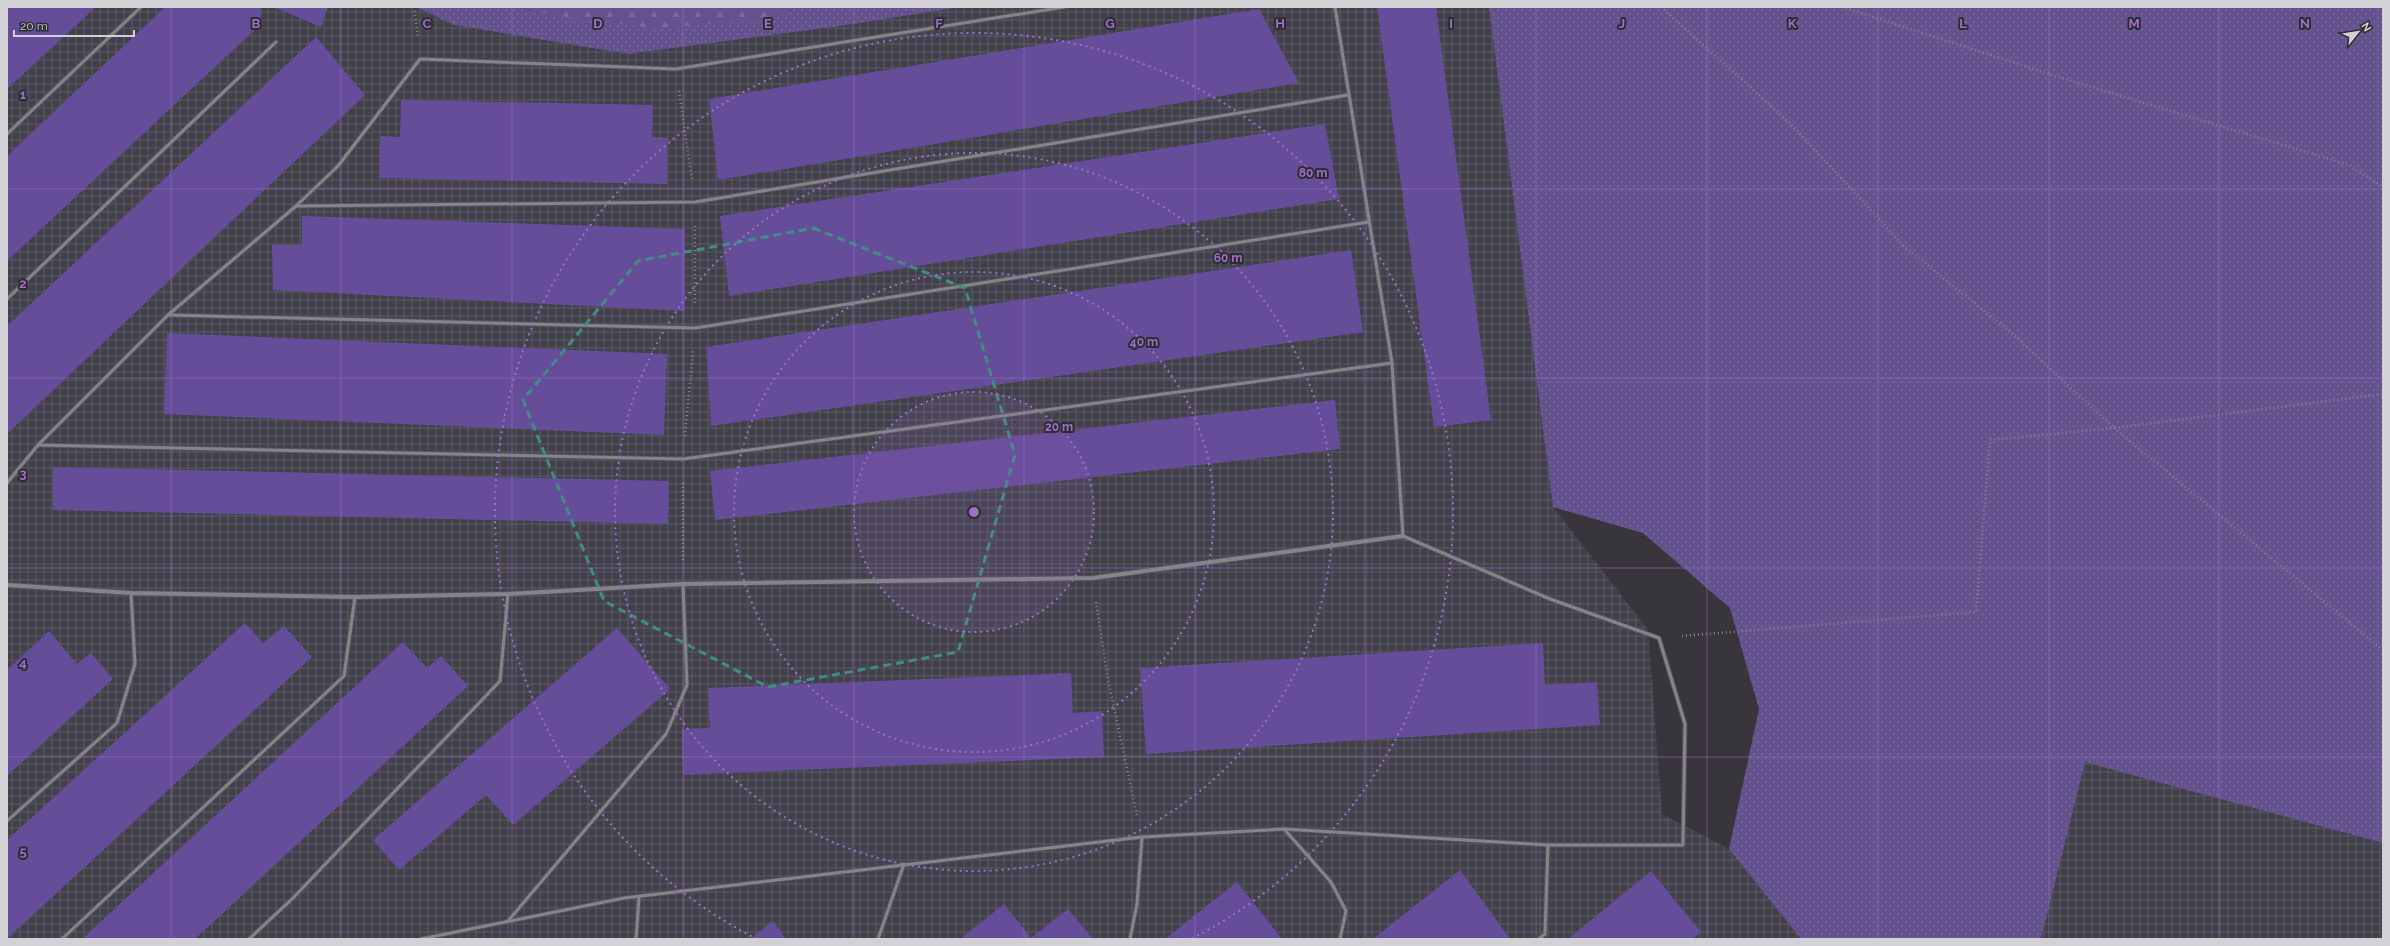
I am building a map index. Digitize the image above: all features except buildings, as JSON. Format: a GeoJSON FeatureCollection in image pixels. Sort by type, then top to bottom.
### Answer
{"type":"FeatureCollection","features":[{"type":"Feature","properties":{"kind":"street"},"geometry":{"type":"LineString","coordinates":[[7,585],[131,593],[355,597],[508,594],[683,584],[1093,578],[1403,536]]}},
{"type":"Feature","properties":{"kind":"lane"},"geometry":{"type":"LineString","coordinates":[[7,134],[141,7]]}},
{"type":"Feature","properties":{"kind":"lane"},"geometry":{"type":"LineString","coordinates":[[7,483],[38,445],[168,315],[296,206],[338,166],[420,59],[676,68],[1064,7]]}},
{"type":"Feature","properties":{"kind":"lane"},"geometry":{"type":"LineString","coordinates":[[420,939],[624,898],[639,898],[904,864],[1142,837],[1284,829],[1548,845],[1683,845],[1685,724],[1659,638],[1550,599],[1403,536],[1392,363],[1348,96],[1335,7]]}},
{"type":"Feature","properties":{"kind":"lane"},"geometry":{"type":"LineString","coordinates":[[7,299],[276,42]]}},
{"type":"Feature","properties":{"kind":"lane"},"geometry":{"type":"LineString","coordinates":[[296,206],[695,202],[1348,96]]}},
{"type":"Feature","properties":{"kind":"lane"},"geometry":{"type":"LineString","coordinates":[[168,315],[696,328],[1369,222]]}},
{"type":"Feature","properties":{"kind":"lane"},"geometry":{"type":"LineString","coordinates":[[38,445],[683,459],[1392,363]]}},
{"type":"Feature","properties":{"kind":"lane"},"geometry":{"type":"LineString","coordinates":[[508,921],[666,734],[687,685],[683,584]]}},
{"type":"Feature","properties":{"kind":"lane"},"geometry":{"type":"LineString","coordinates":[[7,821],[116,723],[135,664],[131,593]]}},
{"type":"Feature","properties":{"kind":"lane"},"geometry":{"type":"LineString","coordinates":[[249,939],[293,898],[500,681],[508,594]]}},
{"type":"Feature","properties":{"kind":"lane"},"geometry":{"type":"LineString","coordinates":[[62,939],[344,676],[355,597]]}},
{"type":"Feature","properties":{"kind":"lane"},"geometry":{"type":"LineString","coordinates":[[1284,829],[1331,882],[1346,911],[1340,939]]}},
{"type":"Feature","properties":{"kind":"lane"},"geometry":{"type":"LineString","coordinates":[[1130,939],[1138,904],[1142,837]]}},
{"type":"Feature","properties":{"kind":"lane"},"geometry":{"type":"LineString","coordinates":[[1539,939],[1545,934],[1548,845]]}},
{"type":"Feature","properties":{"kind":"lane"},"geometry":{"type":"LineString","coordinates":[[878,939],[904,864]]}},
{"type":"Feature","properties":{"kind":"lane"},"geometry":{"type":"LineString","coordinates":[[636,939],[639,898]]}},
{"type":"Feature","properties":{"kind":"path"},"geometry":{"type":"LineString","coordinates":[[414,7],[420,59]]}},
{"type":"Feature","properties":{"kind":"path"},"geometry":{"type":"LineString","coordinates":[[1661,7],[1791,124],[1905,248],[2014,335],[2114,428],[2383,650]]}},
{"type":"Feature","properties":{"kind":"path"},"geometry":{"type":"LineString","coordinates":[[1842,7],[2065,79],[2349,165],[2383,187]]}},
{"type":"Feature","properties":{"kind":"path"},"geometry":{"type":"LineString","coordinates":[[1659,638],[1976,612],[1990,440],[2114,428],[2383,394]]}},
{"type":"Feature","properties":{"kind":"path"},"geometry":{"type":"LineString","coordinates":[[1093,578],[1108,680],[1142,837]]}},
{"type":"Feature","properties":{"kind":"highlighted area"},"geometry":{"type":"Polygon","coordinates":[[[813,228],[965,288],[1015,455],[958,652],[768,687],[604,601],[523,400],[638,261],[813,228]]]}},
{"type":"Feature","properties":{"kind":"shaded area"},"geometry":{"type":"Polygon","coordinates":[[[7,7],[416,7],[454,25],[628,54],[840,26],[961,7],[1489,7],[1553,507],[1648,630],[1662,814],[1729,849],[1801,939],[7,939],[7,7]]]}},
{"type":"Feature","properties":{"kind":"shaded area"},"geometry":{"type":"Polygon","coordinates":[[[2084,761],[2383,843],[2383,939],[2041,939],[2084,761]]]}},
{"type":"Feature","properties":{"kind":"green space"},"geometry":{"type":"Polygon","coordinates":[[[416,7],[513,7],[550,15],[763,21],[799,7],[961,7],[840,26],[628,54],[454,25],[416,7]]]}},
{"type":"Feature","properties":{"kind":"green space"},"geometry":{"type":"Polygon","coordinates":[[[513,7],[799,7],[763,21],[653,28],[550,15],[513,7]]]}},
{"type":"Feature","properties":{"kind":"green space"},"geometry":{"type":"Polygon","coordinates":[[[1489,7],[2383,7],[2383,843],[2085,762],[2041,939],[1801,939],[1729,849],[1759,709],[1730,608],[1643,533],[1553,507],[1489,7]]]}}]}
